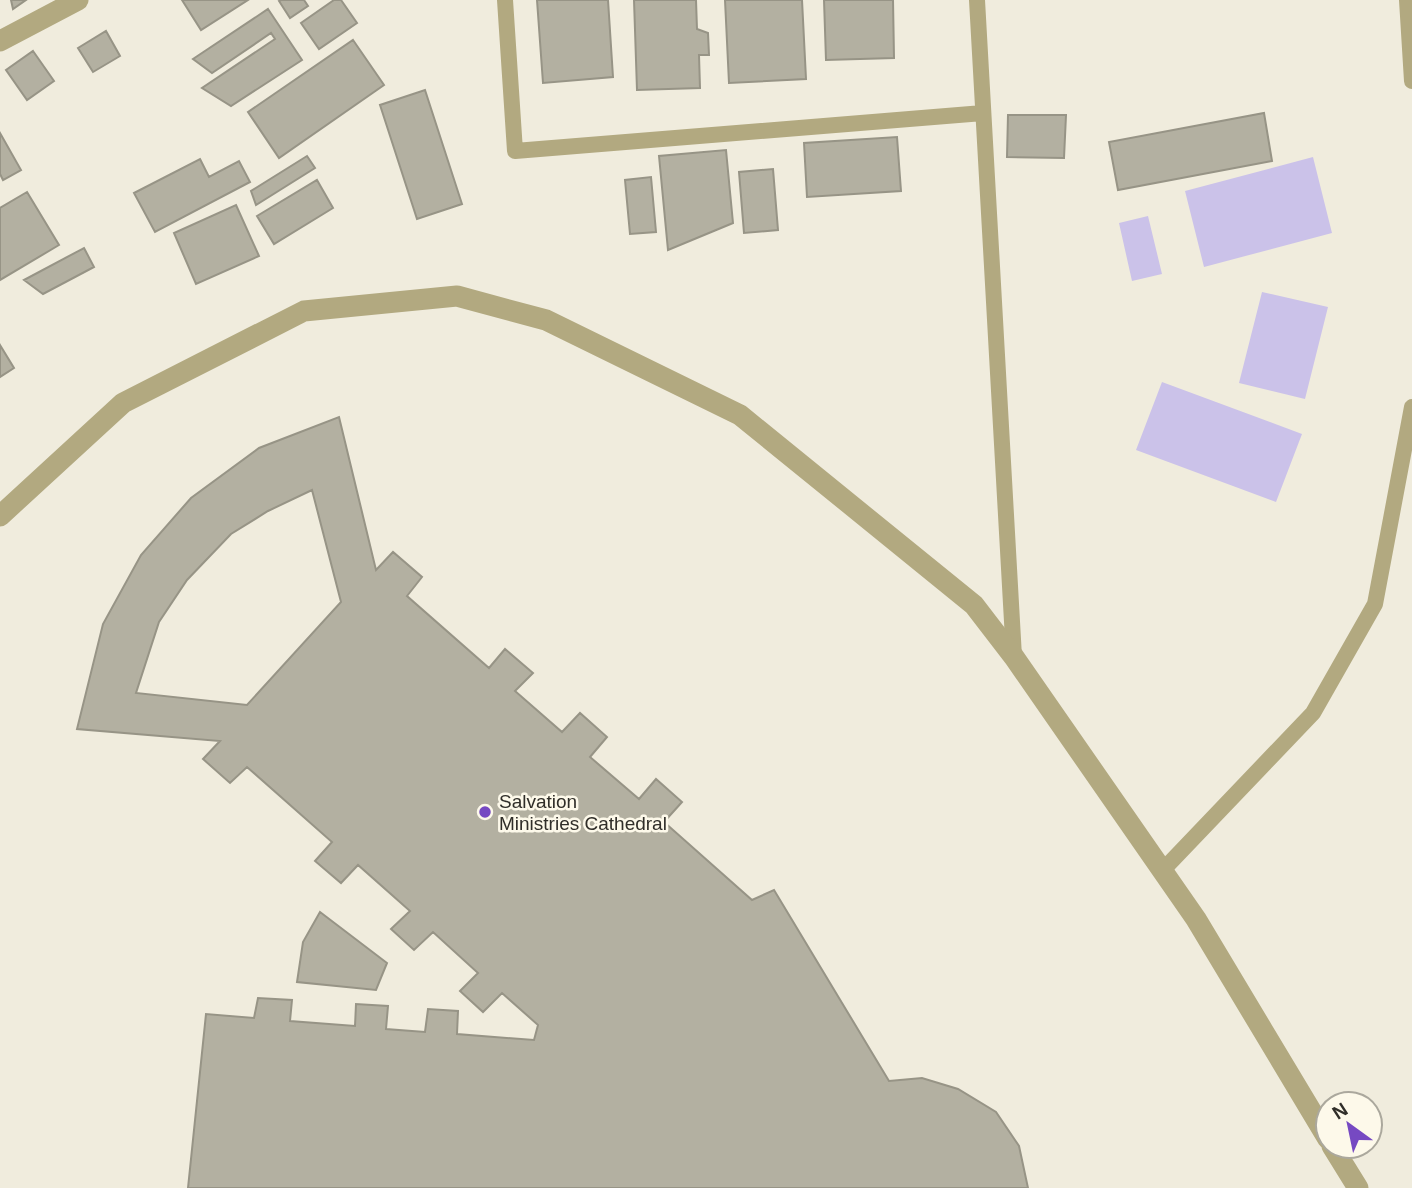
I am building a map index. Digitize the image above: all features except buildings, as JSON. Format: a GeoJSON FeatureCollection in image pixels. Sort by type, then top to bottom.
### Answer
{"type":"FeatureCollection","features":[{"type":"Feature","properties":{"kind":"street"},"geometry":{"type":"LineString","coordinates":[[0,41],[78,0]]}},
{"type":"Feature","properties":{"kind":"street"},"geometry":{"type":"LineString","coordinates":[[0,516],[123,404],[304,311],[457,296],[546,320],[740,415],[974,605],[1014,657],[1196,919],[1314,1116]]}},
{"type":"Feature","properties":{"kind":"street"},"geometry":{"type":"LineString","coordinates":[[1340,1160],[1357,1188]]}},
{"type":"Feature","properties":{"kind":"lane"},"geometry":{"type":"LineString","coordinates":[[505,0],[515,151],[983,113]]}},
{"type":"Feature","properties":{"kind":"lane"},"geometry":{"type":"LineString","coordinates":[[977,0],[1014,657]]}},
{"type":"Feature","properties":{"kind":"lane"},"geometry":{"type":"LineString","coordinates":[[1407,0],[1412,81]]}},
{"type":"Feature","properties":{"kind":"lane"},"geometry":{"type":"LineString","coordinates":[[1163,870],[1313,713],[1375,604],[1412,407]]}},
{"type":"Feature","properties":{"kind":"shaded area"},"geometry":{"type":"Polygon","coordinates":[[[1313,157],[1332,233],[1204,267],[1185,191],[1313,157]]]}},
{"type":"Feature","properties":{"kind":"shaded area"},"geometry":{"type":"Polygon","coordinates":[[[1148,216],[1162,274],[1132,281],[1119,223],[1148,216]]]}},
{"type":"Feature","properties":{"kind":"shaded area"},"geometry":{"type":"Polygon","coordinates":[[[1262,292],[1328,307],[1305,399],[1239,383],[1262,292]]]}},
{"type":"Feature","properties":{"kind":"shaded area"},"geometry":{"type":"Polygon","coordinates":[[[1162,382],[1302,434],[1276,502],[1136,450],[1162,382]]]}},
{"type":"Feature","properties":{"kind":"place","name":"Salvation Ministries Cathedral"},"geometry":{"type":"Point","coordinates":[485,812]}}]}
